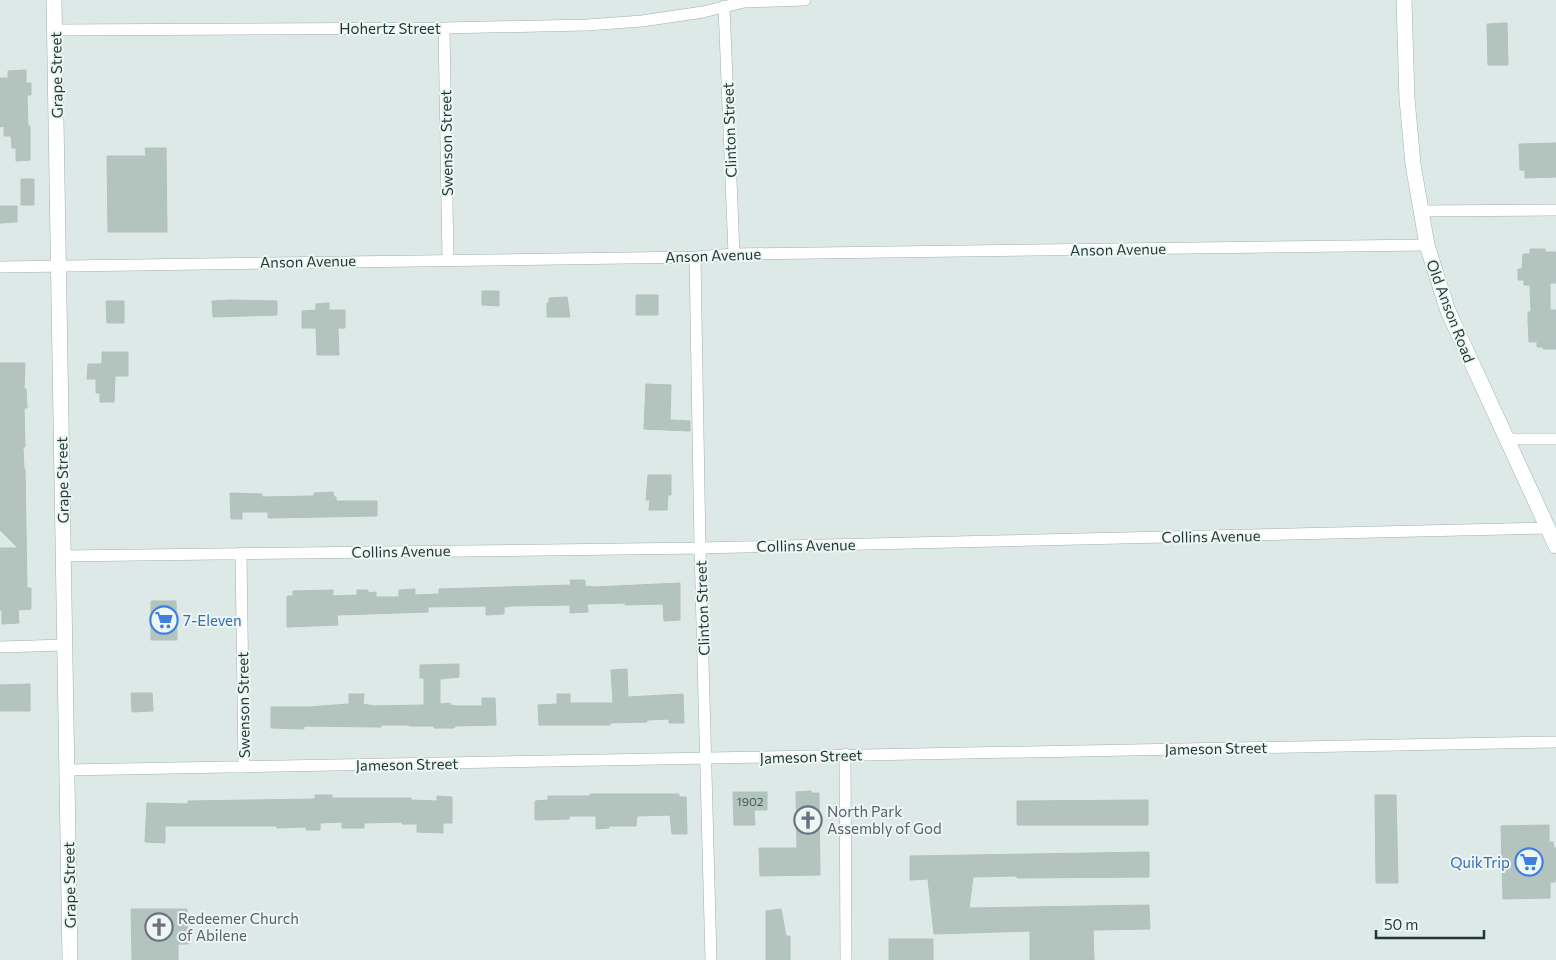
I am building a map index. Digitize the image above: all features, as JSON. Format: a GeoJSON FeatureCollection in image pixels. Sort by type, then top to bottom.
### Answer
{"type":"FeatureCollection","features":[{"type":"Feature","properties":{"kind":"street","name":"Grape Street"},"geometry":{"type":"LineString","coordinates":[[54,0],[70,960]]}},
{"type":"Feature","properties":{"kind":"street","name":"Hohertz Street"},"geometry":{"type":"LineString","coordinates":[[55,30],[444,28],[588,25],[642,21],[703,12],[744,2],[805,0]]}},
{"type":"Feature","properties":{"kind":"street","name":"Old Anson Road"},"geometry":{"type":"LineString","coordinates":[[1404,0],[1407,99],[1413,164],[1427,245],[1448,311],[1556,546]]}},
{"type":"Feature","properties":{"kind":"street","name":"Clinton Street"},"geometry":{"type":"LineString","coordinates":[[724,6],[734,254]]}},
{"type":"Feature","properties":{"kind":"street","name":"Swenson Street"},"geometry":{"type":"LineString","coordinates":[[444,28],[448,259]]}},
{"type":"Feature","properties":{"kind":"street"},"geometry":{"type":"LineString","coordinates":[[1420,211],[1556,210]]}},
{"type":"Feature","properties":{"kind":"street","name":"Anson Avenue"},"geometry":{"type":"LineString","coordinates":[[0,267],[448,259],[694,257],[734,254],[1427,245]]}},
{"type":"Feature","properties":{"kind":"street","name":"Clinton Street"},"geometry":{"type":"LineString","coordinates":[[694,257],[711,960]]}},
{"type":"Feature","properties":{"kind":"street"},"geometry":{"type":"LineString","coordinates":[[1508,439],[1556,439]]}},
{"type":"Feature","properties":{"kind":"street","name":"Collins Avenue"},"geometry":{"type":"LineString","coordinates":[[64,556],[700,548],[1548,528]]}},
{"type":"Feature","properties":{"kind":"street","name":"Swenson Street"},"geometry":{"type":"LineString","coordinates":[[241,553],[244,767]]}},
{"type":"Feature","properties":{"kind":"street"},"geometry":{"type":"LineString","coordinates":[[0,647],[65,645]]}},
{"type":"Feature","properties":{"kind":"street","name":"Jameson Street"},"geometry":{"type":"LineString","coordinates":[[67,770],[1556,742]]}},
{"type":"Feature","properties":{"kind":"street"},"geometry":{"type":"LineString","coordinates":[[845,754],[846,960]]}},
{"type":"Feature","properties":{"kind":"building"},"geometry":{"type":"Polygon","coordinates":[[[1507,23],[1508,65],[1488,65],[1487,24],[1507,23]]]}},
{"type":"Feature","properties":{"kind":"building"},"geometry":{"type":"Polygon","coordinates":[[[26,70],[26,83],[31,83],[31,95],[27,95],[28,126],[30,126],[30,160],[16,161],[16,148],[12,148],[11,136],[4,136],[4,126],[0,127],[0,78],[8,78],[8,71],[26,70]]]}},
{"type":"Feature","properties":{"kind":"building"},"geometry":{"type":"Polygon","coordinates":[[[1556,143],[1556,177],[1525,178],[1525,170],[1520,170],[1519,144],[1556,143]]]}},
{"type":"Feature","properties":{"kind":"building"},"geometry":{"type":"Polygon","coordinates":[[[145,148],[166,148],[167,232],[108,232],[107,156],[146,156],[145,148]]]}},
{"type":"Feature","properties":{"kind":"building"},"geometry":{"type":"Polygon","coordinates":[[[21,179],[34,179],[34,205],[21,205],[21,179]]]}},
{"type":"Feature","properties":{"kind":"building"},"geometry":{"type":"Polygon","coordinates":[[[0,206],[17,206],[17,222],[0,223],[0,206]]]}},
{"type":"Feature","properties":{"kind":"building"},"geometry":{"type":"Polygon","coordinates":[[[1530,249],[1545,249],[1545,252],[1556,252],[1556,283],[1550,283],[1550,310],[1556,310],[1556,349],[1543,349],[1543,347],[1537,347],[1537,342],[1529,342],[1528,312],[1531,312],[1530,285],[1524,285],[1524,280],[1518,280],[1518,269],[1522,269],[1523,254],[1530,254],[1530,249]]]}},
{"type":"Feature","properties":{"kind":"building"},"geometry":{"type":"Polygon","coordinates":[[[482,291],[499,291],[499,306],[482,305],[482,291]]]}},
{"type":"Feature","properties":{"kind":"building"},"geometry":{"type":"Polygon","coordinates":[[[636,295],[658,295],[658,315],[636,315],[636,295]]]}},
{"type":"Feature","properties":{"kind":"building"},"geometry":{"type":"Polygon","coordinates":[[[567,297],[570,317],[547,317],[549,298],[567,297]]]}},
{"type":"Feature","properties":{"kind":"building"},"geometry":{"type":"Polygon","coordinates":[[[106,301],[124,301],[124,323],[107,323],[106,301]]]}},
{"type":"Feature","properties":{"kind":"building"},"geometry":{"type":"Polygon","coordinates":[[[212,301],[277,301],[277,315],[213,317],[212,301]]]}},
{"type":"Feature","properties":{"kind":"building"},"geometry":{"type":"Polygon","coordinates":[[[329,303],[329,310],[345,310],[345,328],[338,328],[339,355],[317,355],[316,328],[302,328],[302,311],[316,310],[316,304],[329,303]]]}},
{"type":"Feature","properties":{"kind":"building"},"geometry":{"type":"Polygon","coordinates":[[[102,352],[128,352],[128,376],[115,376],[114,402],[100,402],[100,393],[96,393],[96,379],[87,379],[88,364],[101,364],[102,352]]]}},
{"type":"Feature","properties":{"kind":"building"},"geometry":{"type":"Polygon","coordinates":[[[0,363],[25,363],[24,389],[26,389],[27,408],[24,408],[25,447],[23,447],[27,588],[31,588],[31,609],[18,610],[19,623],[2,624],[2,610],[0,610],[0,548],[18,548],[0,530],[0,363]]]}},
{"type":"Feature","properties":{"kind":"building"},"geometry":{"type":"Polygon","coordinates":[[[646,384],[671,385],[670,420],[690,421],[690,431],[644,429],[646,384]]]}},
{"type":"Feature","properties":{"kind":"building"},"geometry":{"type":"Polygon","coordinates":[[[648,475],[671,475],[671,495],[668,495],[667,510],[649,510],[650,500],[646,500],[648,475]]]}},
{"type":"Feature","properties":{"kind":"building"},"geometry":{"type":"Polygon","coordinates":[[[333,492],[336,501],[377,501],[377,516],[268,518],[268,512],[242,512],[242,519],[231,519],[230,493],[262,494],[262,497],[314,496],[314,493],[333,492]]]}},
{"type":"Feature","properties":{"kind":"building"},"geometry":{"type":"Polygon","coordinates":[[[570,580],[585,580],[585,586],[595,587],[680,583],[680,620],[664,621],[663,604],[625,605],[625,603],[587,604],[588,612],[570,613],[570,605],[511,606],[504,607],[504,614],[486,615],[486,606],[428,607],[428,612],[337,615],[338,625],[287,627],[287,596],[293,596],[293,591],[333,590],[333,596],[357,595],[357,590],[368,590],[368,593],[376,592],[376,597],[399,597],[399,590],[415,589],[415,595],[439,594],[439,589],[571,585],[570,580]]]}},
{"type":"Feature","properties":{"kind":"building","name":"7-Eleven"},"geometry":{"type":"Polygon","coordinates":[[[151,601],[176,601],[177,640],[151,640],[151,601]]]}},
{"type":"Feature","properties":{"kind":"building"},"geometry":{"type":"Polygon","coordinates":[[[459,664],[459,677],[440,679],[440,704],[482,706],[482,698],[495,698],[496,725],[456,726],[454,728],[381,725],[381,727],[304,726],[304,729],[271,728],[271,707],[349,704],[349,694],[364,694],[363,704],[374,706],[424,705],[424,678],[420,678],[420,665],[459,664]]]}},
{"type":"Feature","properties":{"kind":"building"},"geometry":{"type":"Polygon","coordinates":[[[627,669],[628,697],[683,694],[684,723],[669,723],[669,719],[647,720],[647,722],[610,723],[610,725],[539,725],[538,705],[557,704],[557,694],[570,694],[570,703],[613,703],[611,670],[627,669]]]}},
{"type":"Feature","properties":{"kind":"building"},"geometry":{"type":"Polygon","coordinates":[[[30,684],[30,711],[0,711],[0,685],[30,684]]]}},
{"type":"Feature","properties":{"kind":"building"},"geometry":{"type":"Polygon","coordinates":[[[131,693],[152,693],[153,711],[132,712],[131,693]]]}},
{"type":"Feature","properties":{"kind":"building","name":"North Park Assembly of God"},"geometry":{"type":"Polygon","coordinates":[[[811,791],[811,793],[819,793],[820,875],[760,876],[759,848],[797,848],[796,792],[811,791]]]}},
{"type":"Feature","properties":{"kind":"building"},"geometry":{"type":"Polygon","coordinates":[[[733,792],[767,792],[767,810],[754,810],[755,825],[734,825],[733,792]]]}},
{"type":"Feature","properties":{"kind":"building"},"geometry":{"type":"Polygon","coordinates":[[[590,794],[679,794],[679,797],[686,797],[687,834],[672,834],[670,815],[637,816],[636,826],[609,826],[609,828],[596,829],[596,816],[569,816],[569,819],[535,820],[535,801],[548,800],[548,796],[590,796],[590,794]]]}},
{"type":"Feature","properties":{"kind":"building"},"geometry":{"type":"Polygon","coordinates":[[[315,795],[332,795],[332,798],[411,798],[411,800],[437,801],[437,796],[452,797],[452,823],[443,823],[443,833],[417,832],[417,824],[402,824],[402,822],[364,823],[364,828],[342,828],[342,822],[320,823],[320,830],[306,830],[306,827],[277,828],[277,826],[165,826],[165,843],[145,842],[147,803],[188,804],[188,801],[315,799],[315,795]]]}},
{"type":"Feature","properties":{"kind":"building"},"geometry":{"type":"Polygon","coordinates":[[[1375,795],[1396,795],[1398,883],[1376,883],[1375,795]]]}},
{"type":"Feature","properties":{"kind":"building"},"geometry":{"type":"Polygon","coordinates":[[[1148,800],[1148,825],[1017,825],[1017,801],[1148,800]]]}},
{"type":"Feature","properties":{"kind":"building","name":"QuikTrip"},"geometry":{"type":"Polygon","coordinates":[[[1549,825],[1549,842],[1553,842],[1554,848],[1556,848],[1556,875],[1555,882],[1550,882],[1550,898],[1503,899],[1501,826],[1549,825]]]}},
{"type":"Feature","properties":{"kind":"building"},"geometry":{"type":"Polygon","coordinates":[[[1149,852],[1149,877],[973,877],[969,908],[1149,905],[1150,929],[1093,930],[1094,960],[1030,960],[1030,931],[934,934],[928,879],[910,880],[910,856],[1149,852]]]}},
{"type":"Feature","properties":{"kind":"building","name":"Redeemer Church of Abilene"},"geometry":{"type":"Polygon","coordinates":[[[131,909],[187,909],[188,944],[178,944],[178,960],[132,960],[131,909]]]}},
{"type":"Feature","properties":{"kind":"building"},"geometry":{"type":"Polygon","coordinates":[[[781,909],[786,936],[790,936],[790,960],[766,960],[766,911],[781,909]]]}},
{"type":"Feature","properties":{"kind":"building"},"geometry":{"type":"Polygon","coordinates":[[[889,939],[933,939],[933,960],[889,960],[889,939]]]}},
{"type":"Feature","properties":{"kind":"place","name":"7-Eleven"},"geometry":{"type":"Point","coordinates":[164,620]}},
{"type":"Feature","properties":{"kind":"place","name":"North Park Assembly of God"},"geometry":{"type":"Point","coordinates":[808,820]}},
{"type":"Feature","properties":{"kind":"place","name":"QuikTrip"},"geometry":{"type":"Point","coordinates":[1529,862]}},
{"type":"Feature","properties":{"kind":"place","name":"Redeemer Church of Abilene"},"geometry":{"type":"Point","coordinates":[159,927]}}]}
